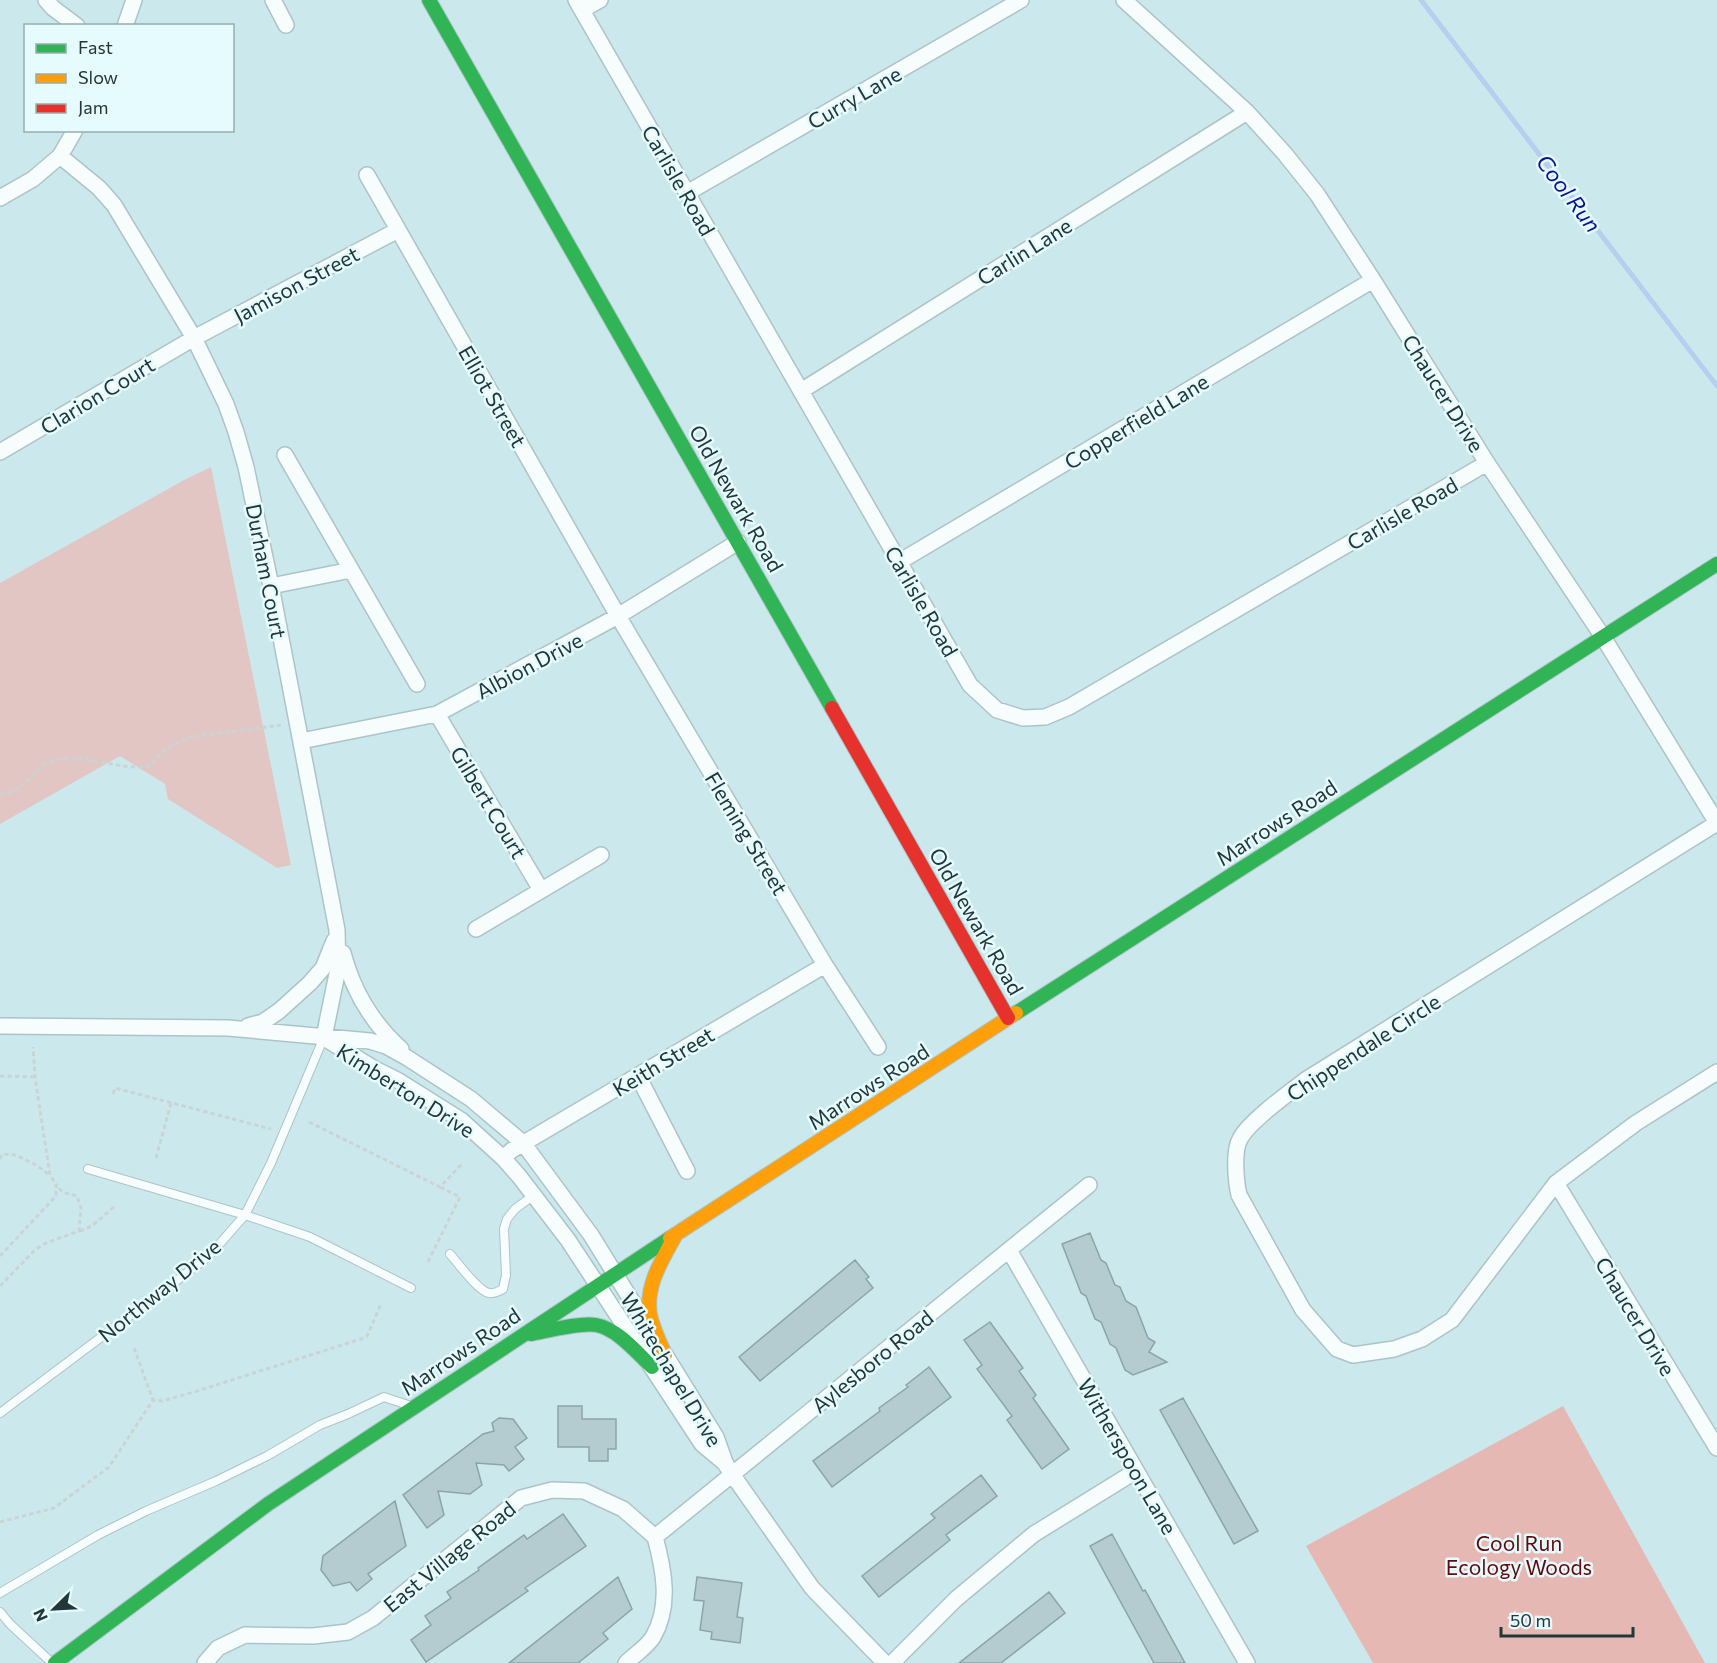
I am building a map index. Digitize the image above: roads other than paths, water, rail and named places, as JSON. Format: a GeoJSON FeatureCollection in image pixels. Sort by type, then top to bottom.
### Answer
{"type":"FeatureCollection","features":[{"type":"Feature","properties":{"kind":"street"},"geometry":{"type":"LineString","coordinates":[[46,0],[73,24]]}},
{"type":"Feature","properties":{"kind":"street"},"geometry":{"type":"LineString","coordinates":[[126,24],[134,0]]}},
{"type":"Feature","properties":{"kind":"street"},"geometry":{"type":"LineString","coordinates":[[273,0],[286,25]]}},
{"type":"Feature","properties":{"kind":"street","name":"Old Newark Road"},"geometry":{"type":"LineString","coordinates":[[429,0],[1008,1018]]}},
{"type":"Feature","properties":{"kind":"street"},"geometry":{"type":"LineString","coordinates":[[579,5],[600,0]]}},
{"type":"Feature","properties":{"kind":"street","name":"Curry Lane"},"geometry":{"type":"LineString","coordinates":[[687,194],[1021,0]]}},
{"type":"Feature","properties":{"kind":"street","name":"Chaucer Drive"},"geometry":{"type":"LineString","coordinates":[[1124,0],[1247,112],[1317,194],[1487,463],[1603,637],[1717,823]]}},
{"type":"Feature","properties":{"kind":"street","name":"Carlisle Road"},"geometry":{"type":"LineString","coordinates":[[579,5],[970,685],[997,710],[1023,718],[1045,717],[1069,707],[1487,463]]}},
{"type":"Feature","properties":{"kind":"street","name":"Carlin Lane"},"geometry":{"type":"LineString","coordinates":[[801,391],[1247,112]]}},
{"type":"Feature","properties":{"kind":"street"},"geometry":{"type":"LineString","coordinates":[[0,198],[33,179],[60,156],[74,132]]}},
{"type":"Feature","properties":{"kind":"street","name":"Durham Court"},"geometry":{"type":"LineString","coordinates":[[60,156],[99,188],[114,205],[194,338],[226,404],[236,432],[246,467],[271,586],[337,930],[338,969],[324,1037]]}},
{"type":"Feature","properties":{"kind":"street","name":"Elliot Street"},"geometry":{"type":"LineString","coordinates":[[367,175],[618,616]]}},
{"type":"Feature","properties":{"kind":"street","name":"Jamison Street"},"geometry":{"type":"LineString","coordinates":[[194,338],[398,230]]}},
{"type":"Feature","properties":{"kind":"street","name":"Copperfield Lane"},"geometry":{"type":"LineString","coordinates":[[899,562],[1373,280]]}},
{"type":"Feature","properties":{"kind":"street","name":"Clarion Court"},"geometry":{"type":"LineString","coordinates":[[0,452],[194,338]]}},
{"type":"Feature","properties":{"kind":"street"},"geometry":{"type":"LineString","coordinates":[[285,455],[417,684]]}},
{"type":"Feature","properties":{"kind":"street","name":"Albion Drive"},"geometry":{"type":"LineString","coordinates":[[301,741],[436,714],[618,616],[738,542]]}},
{"type":"Feature","properties":{"kind":"street","name":"Marrows Road"},"geometry":{"type":"LineString","coordinates":[[53,1663],[268,1504],[598,1285],[1008,1018],[1717,564]]}},
{"type":"Feature","properties":{"kind":"street"},"geometry":{"type":"LineString","coordinates":[[271,586],[351,570]]}},
{"type":"Feature","properties":{"kind":"street","name":"Fleming Street"},"geometry":{"type":"LineString","coordinates":[[618,616],[825,965],[878,1047]]}},
{"type":"Feature","properties":{"kind":"street","name":"Gilbert Court"},"geometry":{"type":"LineString","coordinates":[[436,714],[541,890]]}},
{"type":"Feature","properties":{"kind":"street","name":"Chippendale Circle"},"geometry":{"type":"LineString","coordinates":[[1717,823],[1307,1079],[1250,1125],[1239,1140],[1235,1174],[1239,1195],[1303,1310],[1337,1349],[1353,1355],[1394,1349],[1422,1339],[1452,1320],[1556,1183],[1636,1123],[1717,1072]]}},
{"type":"Feature","properties":{"kind":"street"},"geometry":{"type":"LineString","coordinates":[[476,929],[601,855]]}},
{"type":"Feature","properties":{"kind":"street"},"geometry":{"type":"LineString","coordinates":[[240,1029],[263,1022],[310,983],[323,968],[337,930]]}},
{"type":"Feature","properties":{"kind":"street"},"geometry":{"type":"LineString","coordinates":[[337,930],[348,970],[372,1020],[420,1066]]}},
{"type":"Feature","properties":{"kind":"street","name":"Keith Street"},"geometry":{"type":"LineString","coordinates":[[503,1158],[523,1143],[825,965]]}},
{"type":"Feature","properties":{"kind":"street","name":"Kimberton Drive"},"geometry":{"type":"LineString","coordinates":[[0,1026],[169,1026],[240,1029],[369,1041],[386,1046],[471,1099],[523,1143],[591,1235],[615,1274]]}},
{"type":"Feature","properties":{"kind":"street","name":"Kimberton Drive"},"geometry":{"type":"LineString","coordinates":[[324,1037],[461,1120],[503,1158],[568,1240],[598,1285]]}},
{"type":"Feature","properties":{"kind":"street"},"geometry":{"type":"LineString","coordinates":[[638,1076],[687,1171]]}},
{"type":"Feature","properties":{"kind":"street","name":"Chaucer Drive"},"geometry":{"type":"LineString","coordinates":[[1556,1183],[1717,1448]]}},
{"type":"Feature","properties":{"kind":"street","name":"Aylesboro Road"},"geometry":{"type":"LineString","coordinates":[[655,1537],[729,1470],[1089,1185]]}},
{"type":"Feature","properties":{"kind":"street"},"geometry":{"type":"LineString","coordinates":[[665,1355],[651,1317],[649,1299],[651,1284],[675,1236]]}},
{"type":"Feature","properties":{"kind":"street","name":"Witherspoon Lane"},"geometry":{"type":"LineString","coordinates":[[1009,1250],[1247,1663]]}},
{"type":"Feature","properties":{"kind":"street","name":"Whitechapel Drive"},"geometry":{"type":"LineString","coordinates":[[615,1274],[716,1437],[729,1470]]}},
{"type":"Feature","properties":{"kind":"street","name":"Whitechapel Drive"},"geometry":{"type":"LineString","coordinates":[[598,1285],[702,1444],[729,1470],[812,1588],[885,1663]]}},
{"type":"Feature","properties":{"kind":"street"},"geometry":{"type":"LineString","coordinates":[[522,1336],[596,1325],[618,1335],[652,1367]]}},
{"type":"Feature","properties":{"kind":"street"},"geometry":{"type":"LineString","coordinates":[[892,1663],[956,1599],[1034,1534],[1136,1471]]}},
{"type":"Feature","properties":{"kind":"street","name":"East Village Road"},"geometry":{"type":"LineString","coordinates":[[205,1663],[218,1648],[245,1635],[313,1636],[348,1632],[373,1618],[520,1498],[552,1490],[584,1491],[623,1509],[655,1537]]}},
{"type":"Feature","properties":{"kind":"street"},"geometry":{"type":"LineString","coordinates":[[626,1663],[652,1639],[660,1621],[665,1599],[663,1564],[655,1537]]}},
{"type":"Feature","properties":{"kind":"lane","name":"Northway Drive"},"geometry":{"type":"LineString","coordinates":[[0,1413],[208,1257],[245,1215],[271,1163],[324,1037]]}},
{"type":"Feature","properties":{"kind":"lane"},"geometry":{"type":"LineString","coordinates":[[88,1168],[310,1236],[411,1288]]}},
{"type":"Feature","properties":{"kind":"lane"},"geometry":{"type":"LineString","coordinates":[[450,1254],[487,1293],[495,1293],[503,1289],[506,1275],[504,1229],[507,1219],[515,1209],[534,1195]]}},
{"type":"Feature","properties":{"kind":"lane"},"geometry":{"type":"LineString","coordinates":[[0,1593],[98,1535],[146,1510],[237,1471],[320,1425],[384,1397],[414,1407]]}},
{"type":"Feature","properties":{"kind":"lane"},"geometry":{"type":"LineString","coordinates":[[0,1612],[53,1663]]}},
{"type":"Feature","properties":{"kind":"waterway","name":"Cool Run"},"geometry":{"type":"LineString","coordinates":[[1421,0],[1717,386]]}},
{"type":"Feature","properties":{"kind":"park label","name":"Cool Run Ecology Woods"},"geometry":{"type":"Point","coordinates":[1519,1554]}}]}
